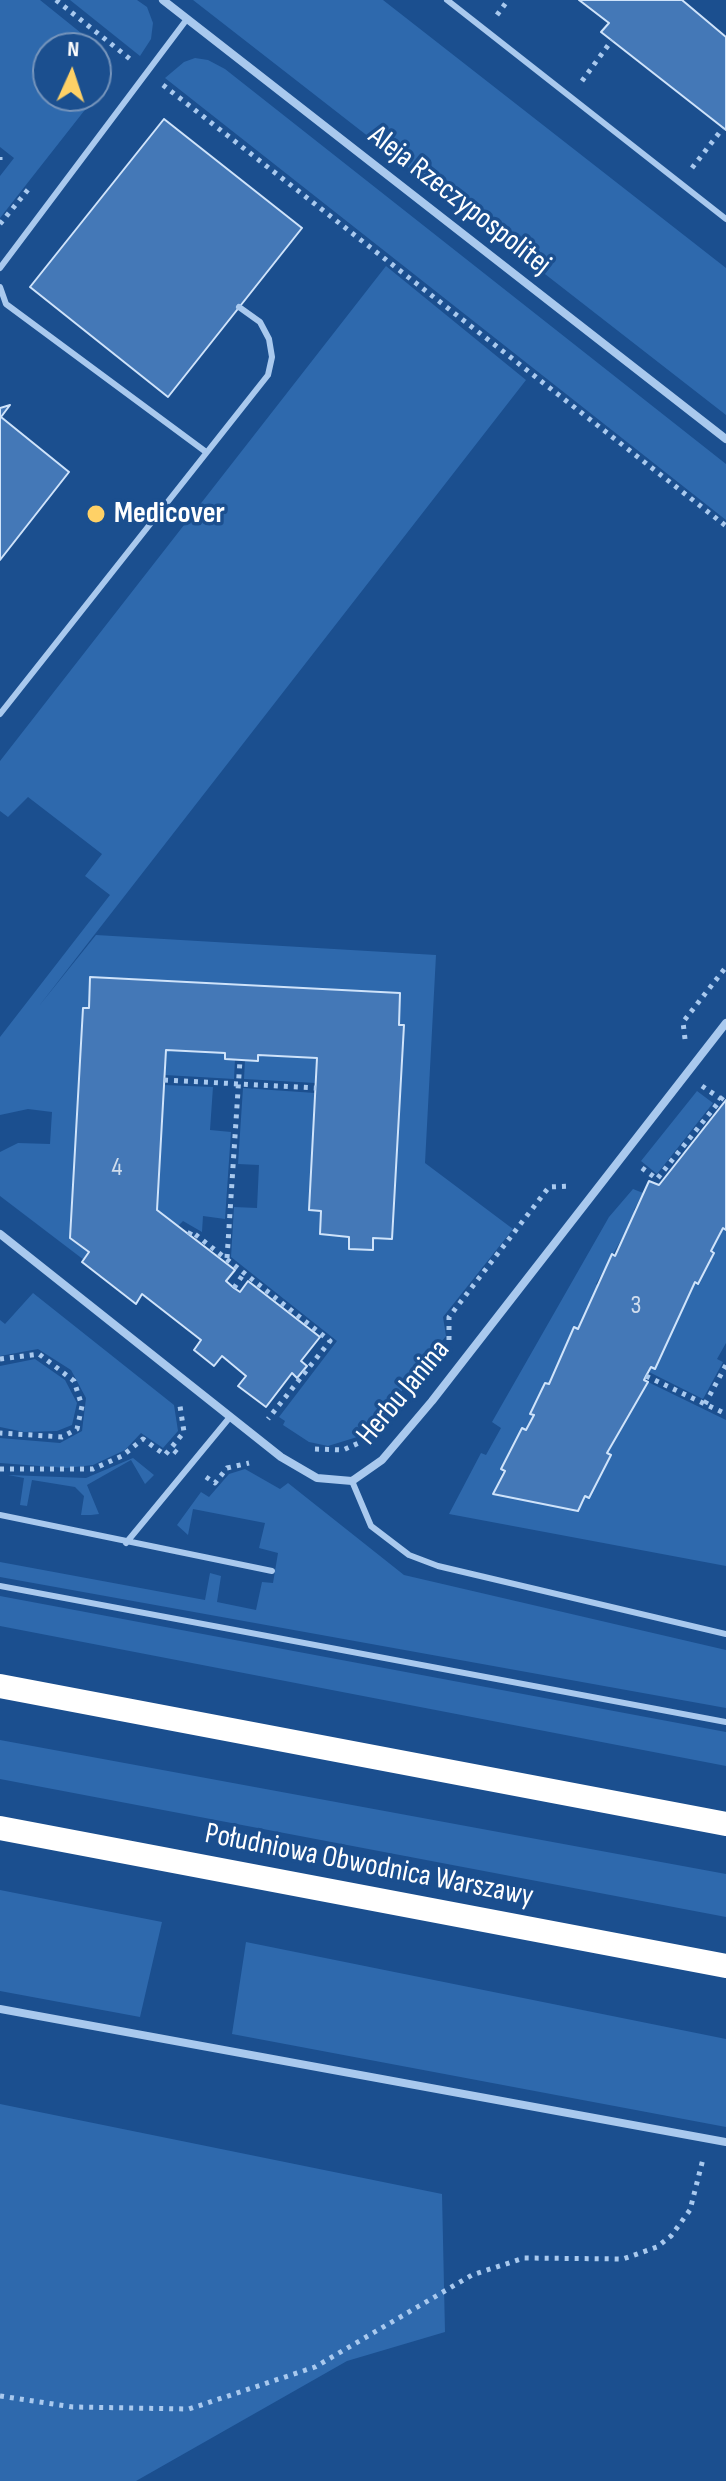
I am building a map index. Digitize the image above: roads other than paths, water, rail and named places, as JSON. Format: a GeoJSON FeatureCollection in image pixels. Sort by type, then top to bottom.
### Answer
{"type":"FeatureCollection","features":[{"type":"Feature","properties":{"kind":"highway"},"geometry":{"type":"LineString","coordinates":[[0,1686],[726,1824]]}},
{"type":"Feature","properties":{"kind":"highway","name":"Południowa Obwodnica Warszawy"},"geometry":{"type":"LineString","coordinates":[[0,1828],[726,1966]]}},
{"type":"Feature","properties":{"kind":"street","name":"Aleja Rzeczypospolitej"},"geometry":{"type":"LineString","coordinates":[[163,0],[726,439]]}},
{"type":"Feature","properties":{"kind":"street","name":"Herbu Janina"},"geometry":{"type":"LineString","coordinates":[[0,1234],[281,1457],[317,1478],[352,1481],[382,1460],[422,1413],[726,1023]]}},
{"type":"Feature","properties":{"kind":"street"},"geometry":{"type":"LineString","coordinates":[[0,2009],[726,2142]]}},
{"type":"Feature","properties":{"kind":"lane"},"geometry":{"type":"LineString","coordinates":[[447,0],[726,219]]}},
{"type":"Feature","properties":{"kind":"lane"},"geometry":{"type":"LineString","coordinates":[[0,268],[187,19]]}},
{"type":"Feature","properties":{"kind":"lane"},"geometry":{"type":"LineString","coordinates":[[0,287],[6,304],[206,452]]}},
{"type":"Feature","properties":{"kind":"lane"},"geometry":{"type":"LineString","coordinates":[[0,714],[268,375],[269,339],[260,322],[239,307]]}},
{"type":"Feature","properties":{"kind":"lane"},"geometry":{"type":"LineString","coordinates":[[126,1543],[230,1417]]}},
{"type":"Feature","properties":{"kind":"lane"},"geometry":{"type":"LineString","coordinates":[[352,1481],[371,1526],[409,1555],[438,1566],[726,1634]]}},
{"type":"Feature","properties":{"kind":"lane"},"geometry":{"type":"LineString","coordinates":[[0,1515],[98,1532],[126,1543],[272,1571]]}},
{"type":"Feature","properties":{"kind":"lane"},"geometry":{"type":"LineString","coordinates":[[0,1586],[726,1722]]}},
{"type":"Feature","properties":{"kind":"place","name":"Medicover"},"geometry":{"type":"Point","coordinates":[96,514]}}]}
